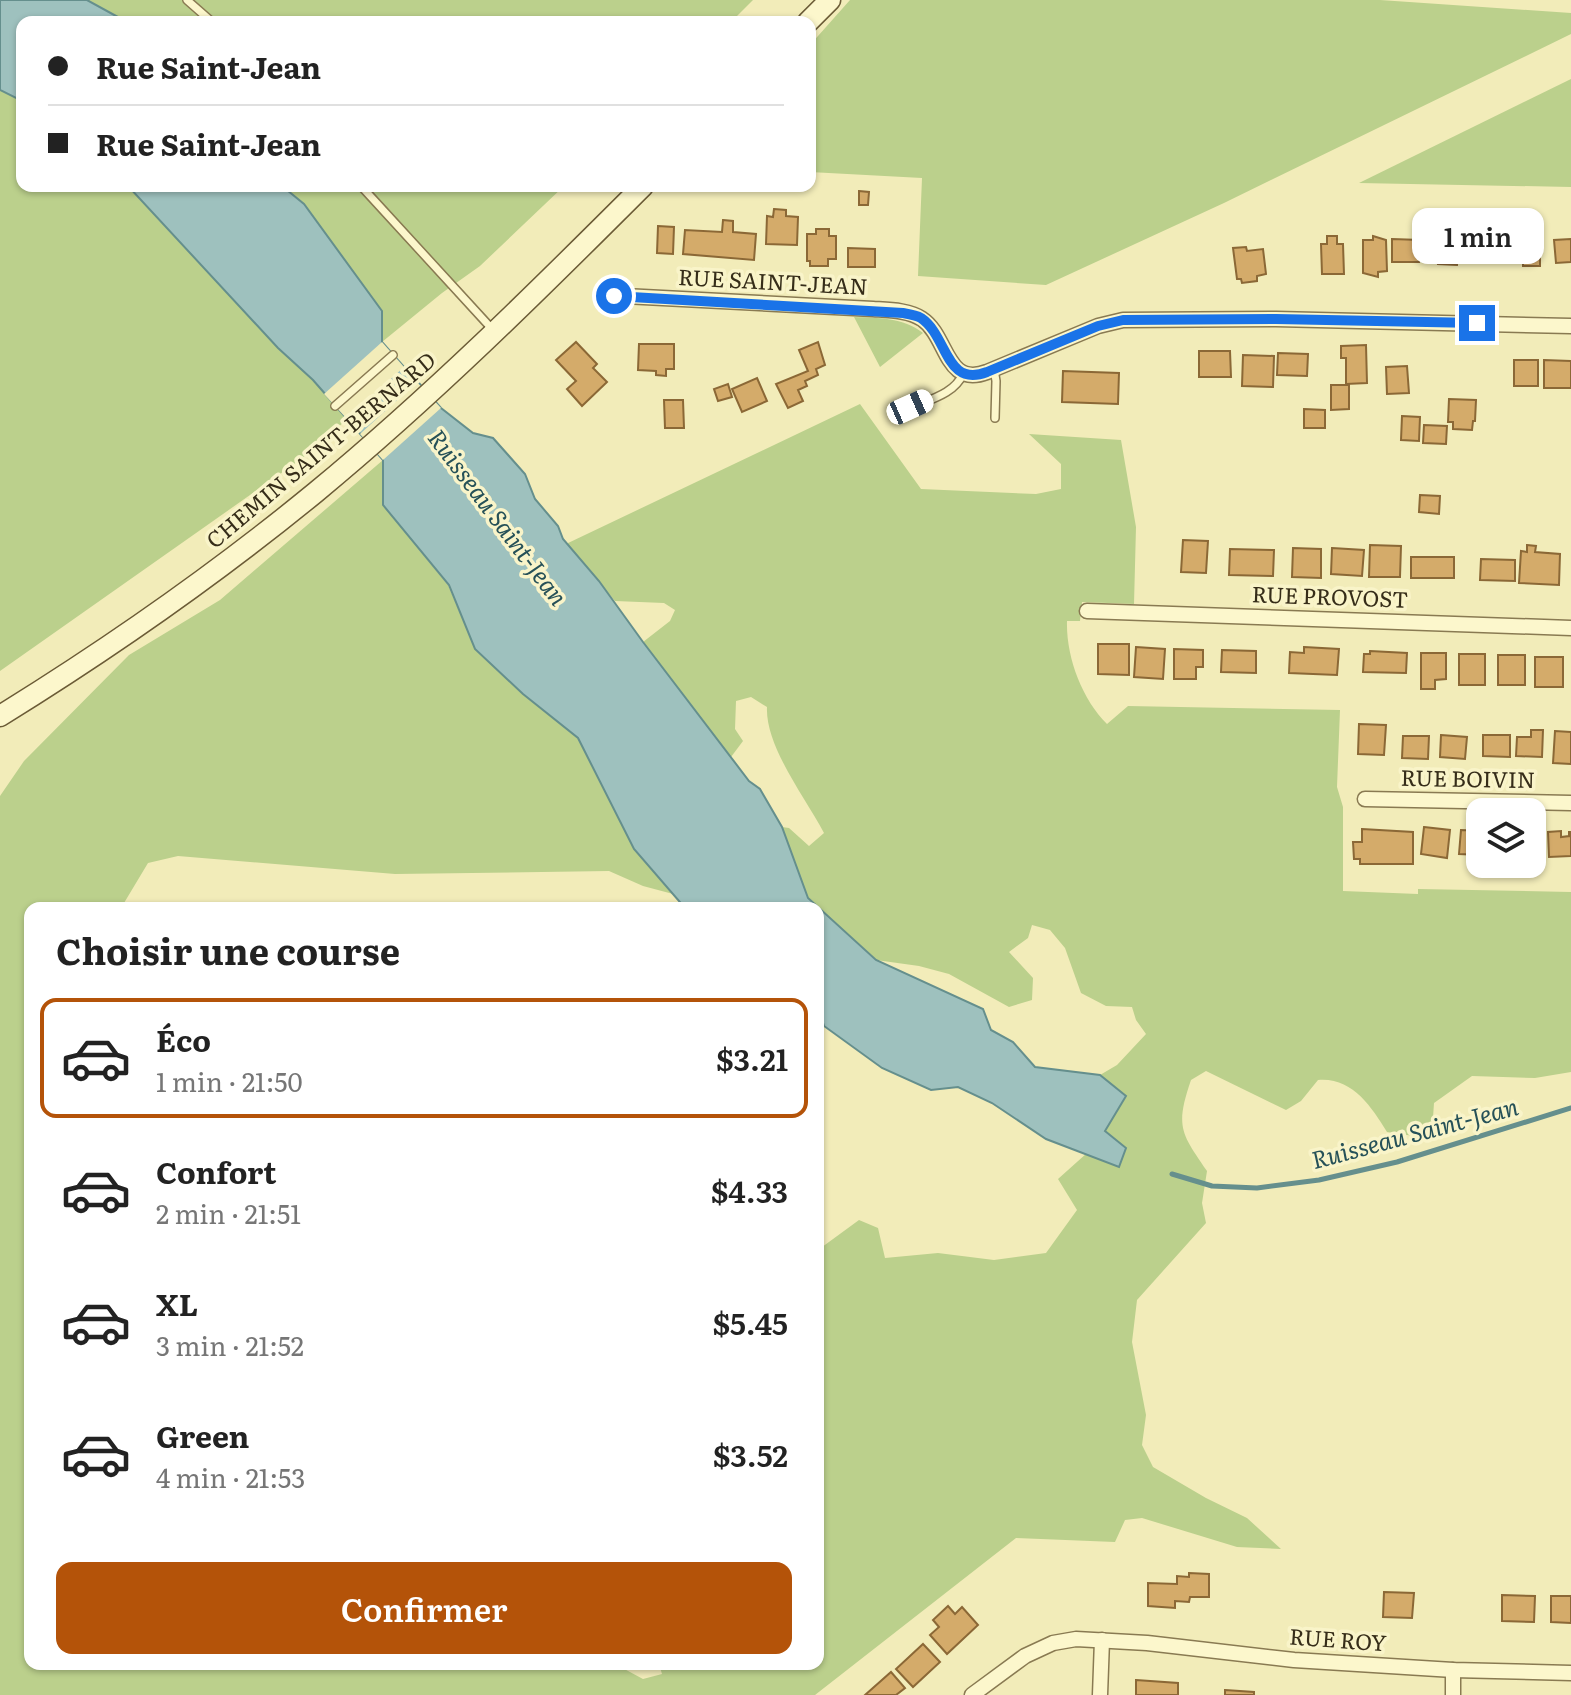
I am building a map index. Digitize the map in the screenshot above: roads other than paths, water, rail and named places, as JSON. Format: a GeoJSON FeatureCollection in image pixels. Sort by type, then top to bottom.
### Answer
{"type":"FeatureCollection","features":[{"type":"Feature","properties":{"kind":"street"},"geometry":{"type":"LineString","coordinates":[[814,16],[830,0]]}},
{"type":"Feature","properties":{"kind":"street","name":"CHEMIN SAINT-BERNARD"},"geometry":{"type":"LineString","coordinates":[[0,716],[72,671],[193,587],[315,492],[495,332],[637,192]]}},
{"type":"Feature","properties":{"kind":"street","name":"RUE SAINT-JEAN"},"geometry":{"type":"LineString","coordinates":[[605,295],[903,313],[919,317],[928,324],[955,368],[963,374]]}},
{"type":"Feature","properties":{"kind":"street"},"geometry":{"type":"LineString","coordinates":[[963,374],[979,375],[1098,326],[1123,320],[1276,319],[1571,326]]}},
{"type":"Feature","properties":{"kind":"street","name":"RUE PROVOST"},"geometry":{"type":"LineString","coordinates":[[1087,611],[1571,628]]}},
{"type":"Feature","properties":{"kind":"street","name":"RUE BOIVIN"},"geometry":{"type":"LineString","coordinates":[[1365,799],[1571,803]]}},
{"type":"Feature","properties":{"kind":"street","name":"RUE ROY"},"geometry":{"type":"LineString","coordinates":[[972,1695],[1025,1656],[1053,1643],[1076,1639],[1147,1643],[1280,1659],[1453,1670],[1571,1673]]}},
{"type":"Feature","properties":{"kind":"street"},"geometry":{"type":"LineString","coordinates":[[1100,1695],[1102,1640]]}},
{"type":"Feature","properties":{"kind":"street"},"geometry":{"type":"LineString","coordinates":[[1453,1670],[1453,1695]]}},
{"type":"Feature","properties":{"kind":"lane"},"geometry":{"type":"LineString","coordinates":[[187,0],[205,16]]}},
{"type":"Feature","properties":{"kind":"lane"},"geometry":{"type":"LineString","coordinates":[[367,192],[495,332]]}},
{"type":"Feature","properties":{"kind":"lane"},"geometry":{"type":"LineString","coordinates":[[335,406],[393,355]]}},
{"type":"Feature","properties":{"kind":"lane"},"geometry":{"type":"LineString","coordinates":[[994,369],[995,418]]}},
{"type":"Feature","properties":{"kind":"lane"},"geometry":{"type":"LineString","coordinates":[[896,416],[949,390],[963,374]]}},
{"type":"Feature","properties":{"kind":"water"},"geometry":{"type":"Polygon","coordinates":[[[0,0],[87,0],[116,16],[16,16],[16,98],[0,90],[0,0]]]}},
{"type":"Feature","properties":{"kind":"water"},"geometry":{"type":"Polygon","coordinates":[[[134,192],[289,192],[304,204],[382,311],[382,342],[404,367],[421,379],[418,382],[441,408],[473,433],[493,438],[525,474],[535,499],[558,526],[563,539],[599,581],[749,781],[760,789],[782,827],[808,898],[812,902],[680,902],[634,849],[578,738],[523,694],[475,649],[449,585],[383,505],[383,460],[313,380],[278,348],[134,192]]]}},
{"type":"Feature","properties":{"kind":"water"},"geometry":{"type":"Polygon","coordinates":[[[824,913],[876,960],[983,1009],[991,1030],[1013,1042],[1035,1067],[1100,1075],[1126,1096],[1105,1131],[1126,1148],[1119,1167],[1046,1139],[992,1103],[958,1087],[931,1090],[882,1068],[824,1026],[824,913]]]}},
{"type":"Feature","properties":{"kind":"waterway","name":"Ruisseau Saint-Jean"},"geometry":{"type":"LineString","coordinates":[[1172,1174],[1212,1186],[1257,1188],[1319,1180],[1397,1162],[1571,1108]]}}]}
